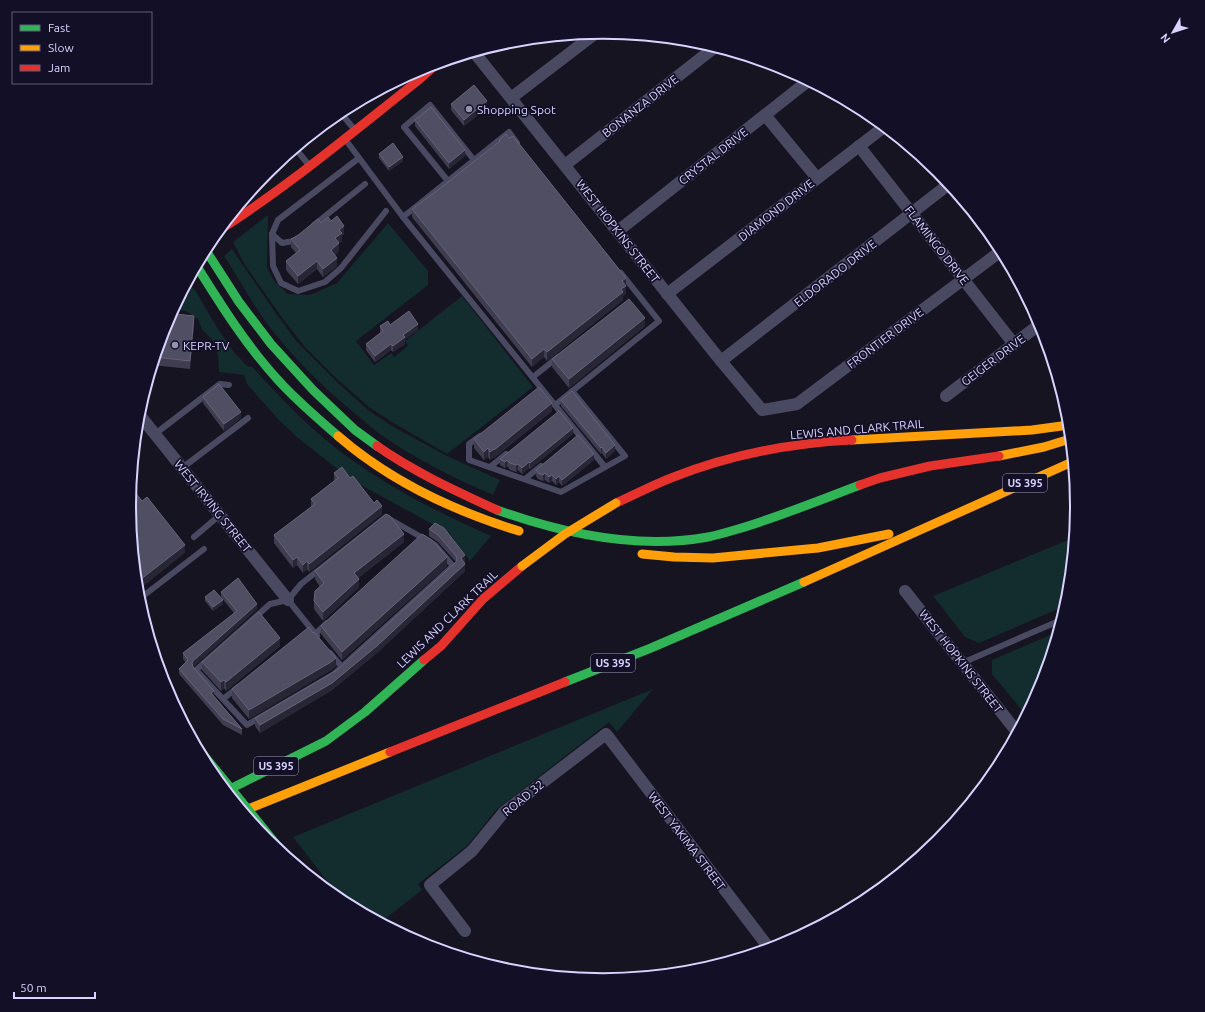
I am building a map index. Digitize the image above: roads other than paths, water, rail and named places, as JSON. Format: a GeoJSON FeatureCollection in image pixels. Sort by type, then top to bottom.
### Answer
{"type":"FeatureCollection","features":[{"type":"Feature","properties":{"kind":"main road"},"geometry":{"type":"LineString","coordinates":[[232,222],[309,166],[355,130],[416,78]]}},
{"type":"Feature","properties":{"kind":"main road"},"geometry":{"type":"LineString","coordinates":[[209,255],[235,296],[271,344],[313,390],[355,430],[397,460],[449,488],[498,510],[550,526],[612,539],[644,542],[665,542],[709,537],[758,524],[880,478],[930,466],[984,459],[1044,447],[1065,440]]}},
{"type":"Feature","properties":{"kind":"main road"},"geometry":{"type":"LineString","coordinates":[[199,270],[234,323],[272,373],[300,403],[345,442],[388,472],[442,503],[491,523],[528,534]]}},
{"type":"Feature","properties":{"kind":"main road","name":"LEWIS AND CLARK TRAIL"},"geometry":{"type":"LineString","coordinates":[[231,789],[326,741],[364,712],[440,646],[483,599],[522,566],[565,534],[616,503],[664,481],[729,459],[765,450],[828,441],[1032,430],[1063,426]]}},
{"type":"Feature","properties":{"kind":"main road","name":"US 395"},"geometry":{"type":"LineString","coordinates":[[247,809],[651,648],[748,607],[1068,464]]}},
{"type":"Feature","properties":{"kind":"main road"},"geometry":{"type":"LineString","coordinates":[[635,553],[674,557],[713,558],[818,548],[886,535],[978,505]]}},
{"type":"Feature","properties":{"kind":"main road"},"geometry":{"type":"LineString","coordinates":[[542,537],[571,542]]}},
{"type":"Feature","properties":{"kind":"main road"},"geometry":{"type":"LineString","coordinates":[[337,721],[364,712]]}},
{"type":"Feature","properties":{"kind":"main road"},"geometry":{"type":"LineString","coordinates":[[224,779],[232,775]]}},
{"type":"Feature","properties":{"kind":"main road"},"geometry":{"type":"LineString","coordinates":[[237,796],[253,816]]}},
{"type":"Feature","properties":{"kind":"street"},"geometry":{"type":"LineString","coordinates":[[511,98],[588,39]]}},
{"type":"Feature","properties":{"kind":"street","name":"BONANZA DRIVE"},"geometry":{"type":"LineString","coordinates":[[565,165],[710,52]]}},
{"type":"Feature","properties":{"kind":"street","name":"WEST HOPKINS STREET"},"geometry":{"type":"LineString","coordinates":[[477,56],[667,294],[762,410]]}},
{"type":"Feature","properties":{"kind":"street","name":"CRYSTAL DRIVE"},"geometry":{"type":"LineString","coordinates":[[618,231],[803,85]]}},
{"type":"Feature","properties":{"kind":"street"},"geometry":{"type":"LineString","coordinates":[[765,115],[817,178]]}},
{"type":"Feature","properties":{"kind":"street","name":"DIAMOND DRIVE"},"geometry":{"type":"LineString","coordinates":[[667,294],[879,131]]}},
{"type":"Feature","properties":{"kind":"street","name":"FLAMINGO DRIVE"},"geometry":{"type":"LineString","coordinates":[[859,146],[1014,344]]}},
{"type":"Feature","properties":{"kind":"street","name":"ELDORADO DRIVE"},"geometry":{"type":"LineString","coordinates":[[721,361],[944,188]]}},
{"type":"Feature","properties":{"kind":"street","name":"FRONTIER DRIVE"},"geometry":{"type":"LineString","coordinates":[[762,410],[797,404],[996,255]]}},
{"type":"Feature","properties":{"kind":"street","name":"GEIGER DRIVE"},"geometry":{"type":"LineString","coordinates":[[946,396],[1034,328]]}},
{"type":"Feature","properties":{"kind":"street","name":"WEST IRVING STREET"},"geometry":{"type":"LineString","coordinates":[[143,419],[288,600]]}},
{"type":"Feature","properties":{"kind":"street","name":"WEST HOPKINS STREET"},"geometry":{"type":"LineString","coordinates":[[905,591],[1013,728]]}},
{"type":"Feature","properties":{"kind":"street","name":"ROAD 32"},"geometry":{"type":"LineString","coordinates":[[465,931],[430,885],[472,852],[504,812],[606,734]]}},
{"type":"Feature","properties":{"kind":"street","name":"WEST YAKIMA STREET"},"geometry":{"type":"LineString","coordinates":[[606,734],[765,943]]}},
{"type":"Feature","properties":{"kind":"lane"},"geometry":{"type":"LineString","coordinates":[[448,181],[404,127],[430,105],[474,160]]}},
{"type":"Feature","properties":{"kind":"lane"},"geometry":{"type":"LineString","coordinates":[[344,117],[355,130]]}},
{"type":"Feature","properties":{"kind":"lane"},"geometry":{"type":"LineString","coordinates":[[403,217],[509,132],[524,151]]}},
{"type":"Feature","properties":{"kind":"lane"},"geometry":{"type":"LineString","coordinates":[[344,138],[403,217],[605,467]]}},
{"type":"Feature","properties":{"kind":"lane"},"geometry":{"type":"LineString","coordinates":[[298,152],[309,166]]}},
{"type":"Feature","properties":{"kind":"lane"},"geometry":{"type":"LineString","coordinates":[[359,158],[278,220],[272,234],[273,266],[281,284],[298,291],[325,282],[341,268],[386,211]]}},
{"type":"Feature","properties":{"kind":"lane"},"geometry":{"type":"LineString","coordinates":[[312,227],[365,184]]}},
{"type":"Feature","properties":{"kind":"lane"},"geometry":{"type":"LineString","coordinates":[[272,234],[282,243],[294,241],[306,232]]}},
{"type":"Feature","properties":{"kind":"lane"},"geometry":{"type":"LineString","coordinates":[[555,405],[659,321],[618,269]]}},
{"type":"Feature","properties":{"kind":"lane"},"geometry":{"type":"LineString","coordinates":[[631,299],[638,294]]}},
{"type":"Feature","properties":{"kind":"lane"},"geometry":{"type":"LineString","coordinates":[[533,377],[564,353]]}},
{"type":"Feature","properties":{"kind":"lane"},"geometry":{"type":"LineString","coordinates":[[155,434],[220,384],[229,385]]}},
{"type":"Feature","properties":{"kind":"lane"},"geometry":{"type":"LineString","coordinates":[[535,392],[541,387]]}},
{"type":"Feature","properties":{"kind":"lane"},"geometry":{"type":"LineString","coordinates":[[487,430],[470,444],[468,460],[562,492],[625,456],[572,391]]}},
{"type":"Feature","properties":{"kind":"lane"},"geometry":{"type":"LineString","coordinates":[[554,416],[560,411]]}},
{"type":"Feature","properties":{"kind":"lane"},"geometry":{"type":"LineString","coordinates":[[182,468],[248,418]]}},
{"type":"Feature","properties":{"kind":"lane"},"geometry":{"type":"LineString","coordinates":[[573,440],[579,435]]}},
{"type":"Feature","properties":{"kind":"lane"},"geometry":{"type":"LineString","coordinates":[[490,467],[513,448]]}},
{"type":"Feature","properties":{"kind":"lane"},"geometry":{"type":"LineString","coordinates":[[525,479],[549,460]]}},
{"type":"Feature","properties":{"kind":"lane"},"geometry":{"type":"LineString","coordinates":[[194,537],[220,515]]}},
{"type":"Feature","properties":{"kind":"lane"},"geometry":{"type":"LineString","coordinates":[[386,517],[435,545],[453,566],[334,674],[247,725],[196,670],[270,604],[288,600],[301,584],[386,517]]}},
{"type":"Feature","properties":{"kind":"lane"},"geometry":{"type":"LineString","coordinates":[[414,542],[420,536]]}},
{"type":"Feature","properties":{"kind":"lane"},"geometry":{"type":"LineString","coordinates":[[144,596],[204,549]]}},
{"type":"Feature","properties":{"kind":"lane"},"geometry":{"type":"LineString","coordinates":[[288,600],[319,639]]}},
{"type":"Feature","properties":{"kind":"lane"},"geometry":{"type":"LineString","coordinates":[[315,634],[332,617]]}},
{"type":"Feature","properties":{"kind":"lane"},"geometry":{"type":"LineString","coordinates":[[962,663],[1055,623]]}},
{"type":"Feature","properties":{"kind":"lane"},"geometry":{"type":"LineString","coordinates":[[304,633],[310,628]]}},
{"type":"Feature","properties":{"kind":"lane"},"geometry":{"type":"LineString","coordinates":[[328,650],[342,666]]}},
{"type":"Feature","properties":{"kind":"lane"},"geometry":{"type":"LineString","coordinates":[[223,699],[240,685]]}},
{"type":"Feature","properties":{"kind":"place","name":"Shopping Spot"},"geometry":{"type":"Point","coordinates":[469,109]}},
{"type":"Feature","properties":{"kind":"place","name":"KEPR-TV"},"geometry":{"type":"Point","coordinates":[175,345]}}]}
